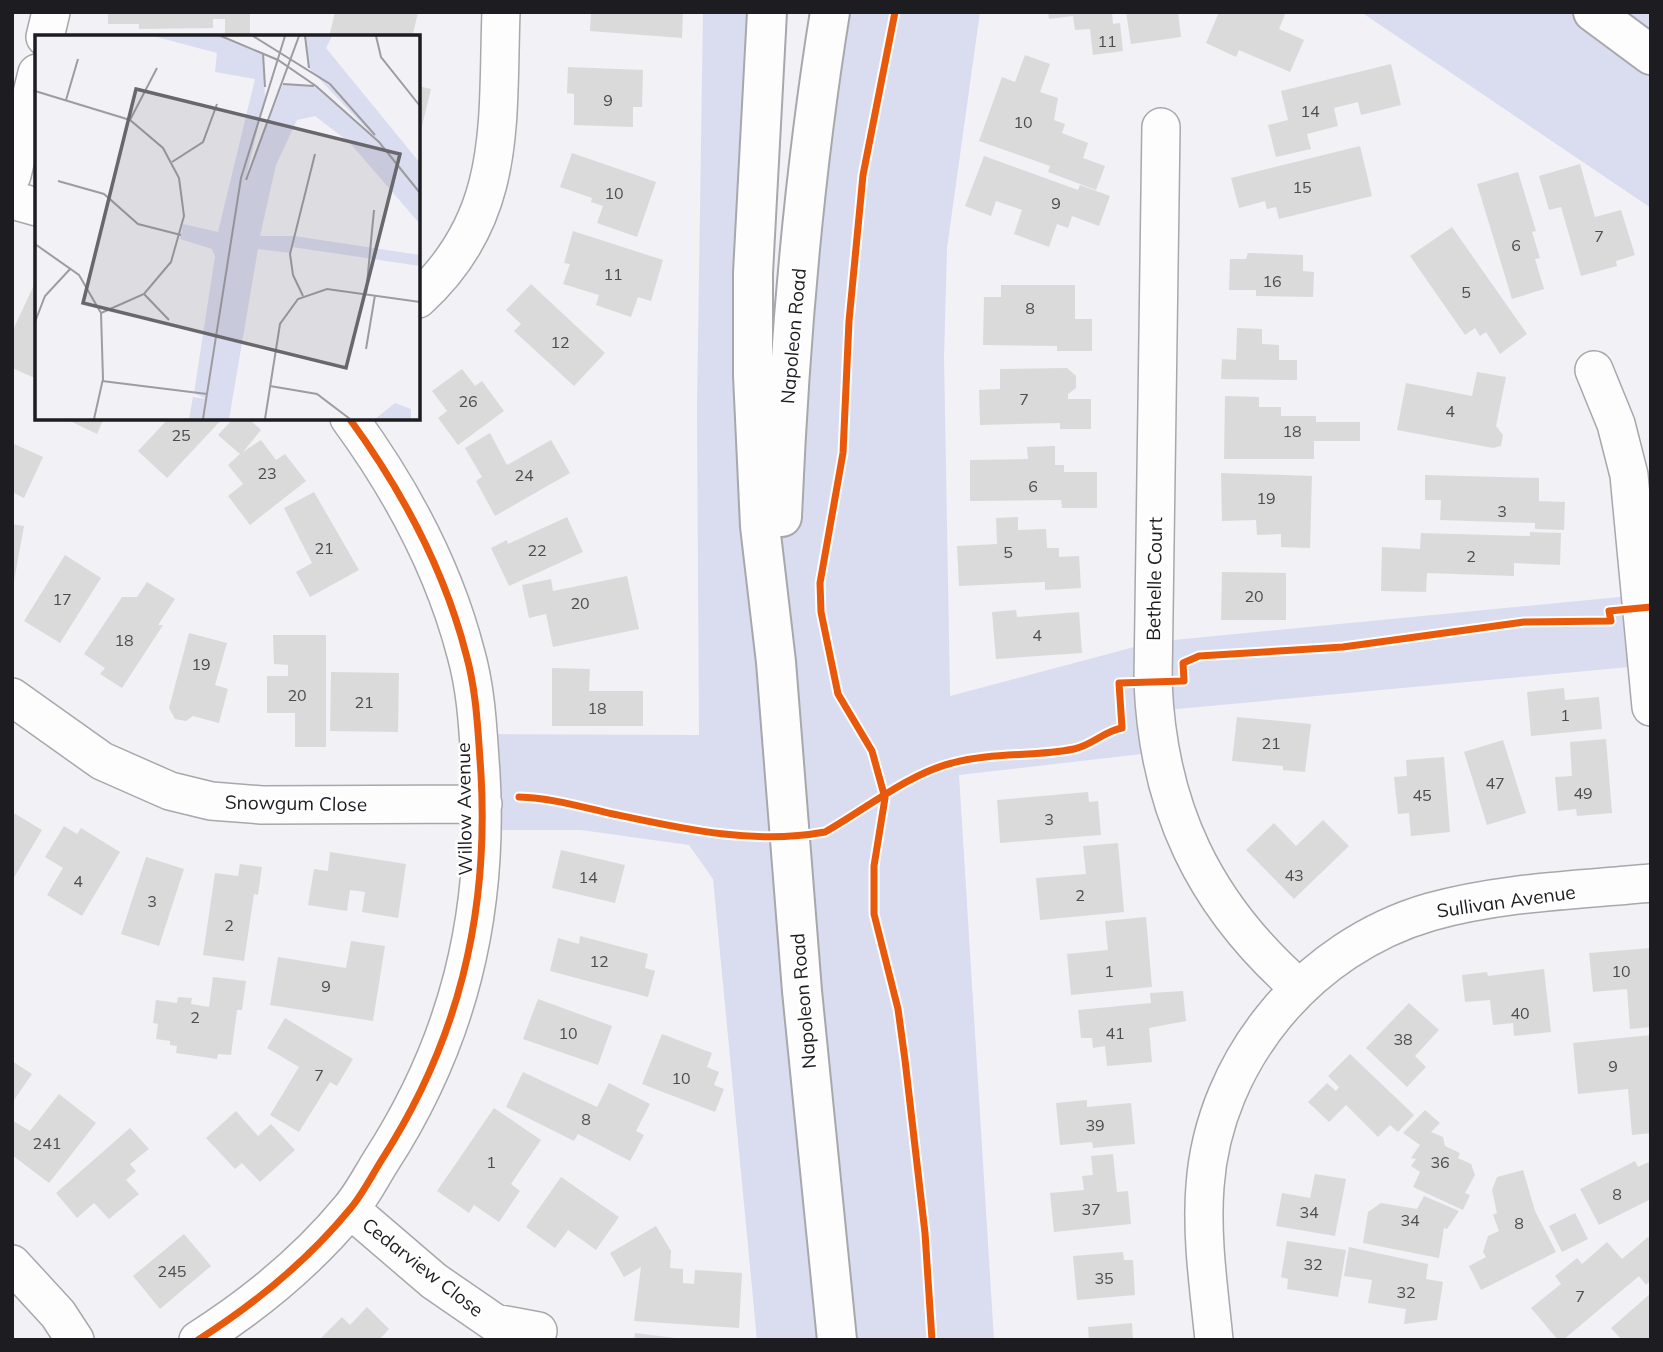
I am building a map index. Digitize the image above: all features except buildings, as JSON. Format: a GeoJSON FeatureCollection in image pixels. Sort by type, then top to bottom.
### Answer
{"type":"FeatureCollection","features":[{"type":"Feature","properties":{"kind":"main road","name":"Napoleon Road"},"geometry":{"type":"LineString","coordinates":[[768,12],[753,273],[753,375],[760,526],[776,662],[802,991],[837,1340]]}},
{"type":"Feature","properties":{"kind":"main road","name":"Napoleon Road"},"geometry":{"type":"LineString","coordinates":[[776,662],[786,423],[801,231],[809,142],[830,12]]}},
{"type":"Feature","properties":{"kind":"main road"},"geometry":{"type":"LineString","coordinates":[[1593,12],[1651,55]]}},
{"type":"Feature","properties":{"kind":"street"},"geometry":{"type":"LineString","coordinates":[[46,35],[51,12]]}},
{"type":"Feature","properties":{"kind":"street"},"geometry":{"type":"LineString","coordinates":[[420,297],[454,261],[487,195],[497,142],[500,12]]}},
{"type":"Feature","properties":{"kind":"street"},"geometry":{"type":"LineString","coordinates":[[12,175],[35,81]]}},
{"type":"Feature","properties":{"kind":"street","name":"Bethelle Court"},"geometry":{"type":"LineString","coordinates":[[1161,127],[1153,682],[1160,757],[1180,825],[1206,880],[1253,944],[1298,987]]}},
{"type":"Feature","properties":{"kind":"street"},"geometry":{"type":"LineString","coordinates":[[12,200],[35,206]]}},
{"type":"Feature","properties":{"kind":"street"},"geometry":{"type":"LineString","coordinates":[[1594,370],[1616,424],[1629,475],[1651,707]]}},
{"type":"Feature","properties":{"kind":"street","name":"Willow Avenue"},"geometry":{"type":"LineString","coordinates":[[198,1340],[267,1289],[350,1209],[400,1132],[442,1044],[472,942],[482,878],[482,804],[473,686],[456,623],[411,516],[386,471],[350,420]]}},
{"type":"Feature","properties":{"kind":"street","name":"Snowgum Close"},"geometry":{"type":"LineString","coordinates":[[12,697],[102,761],[133,777],[170,791],[211,801],[262,806],[482,804]]}},
{"type":"Feature","properties":{"kind":"street","name":"Sullivan Avenue"},"geometry":{"type":"LineString","coordinates":[[1214,1340],[1205,1245],[1205,1186],[1209,1156],[1224,1107],[1254,1042],[1298,987],[1321,967],[1371,934],[1432,911],[1504,898],[1651,883]]}},
{"type":"Feature","properties":{"kind":"street","name":"Cedarview Close"},"geometry":{"type":"LineString","coordinates":[[350,1209],[434,1280],[495,1323],[538,1331]]}},
{"type":"Feature","properties":{"kind":"street"},"geometry":{"type":"LineString","coordinates":[[12,1264],[58,1314],[75,1340]]}},
{"type":"Feature","properties":{"kind":"shaded area"},"geometry":{"type":"Polygon","coordinates":[[[703,12],[768,12],[753,273],[776,656],[786,423],[830,12],[980,12],[947,248],[944,357],[950,696],[1153,642],[1651,594],[1651,665],[1155,711],[1159,752],[959,775],[994,1340],[757,1340],[713,879],[689,845],[581,830],[483,830],[478,734],[699,735],[697,408],[703,12]]]}},
{"type":"Feature","properties":{"kind":"shaded area"},"geometry":{"type":"Polygon","coordinates":[[[1361,12],[1651,12],[1651,208],[1361,12]]]}},
{"type":"Feature","properties":{"kind":"cycle path"},"geometry":{"type":"LineString","coordinates":[[895,12],[863,175],[849,321],[843,453],[820,583],[821,612],[838,694],[872,751],[885,798],[874,866],[874,914],[898,1009],[905,1060],[925,1233],[932,1340]]}},
{"type":"Feature","properties":{"kind":"cycle path"},"geometry":{"type":"LineString","coordinates":[[198,1340],[259,1297],[298,1264],[334,1228],[358,1198],[408,1116],[430,1070],[449,1023],[463,976],[473,927],[480,877],[482,826],[478,729],[470,669],[446,591],[419,531],[386,473],[350,420]]}},
{"type":"Feature","properties":{"kind":"cycle path"},"geometry":{"type":"LineString","coordinates":[[519,797],[555,801],[719,834],[772,837],[825,832],[904,783],[936,768],[982,757],[1074,749],[1122,728],[1119,683],[1184,681],[1183,663],[1199,656],[1343,647],[1524,622],[1611,621],[1609,611],[1651,607]]}}]}
